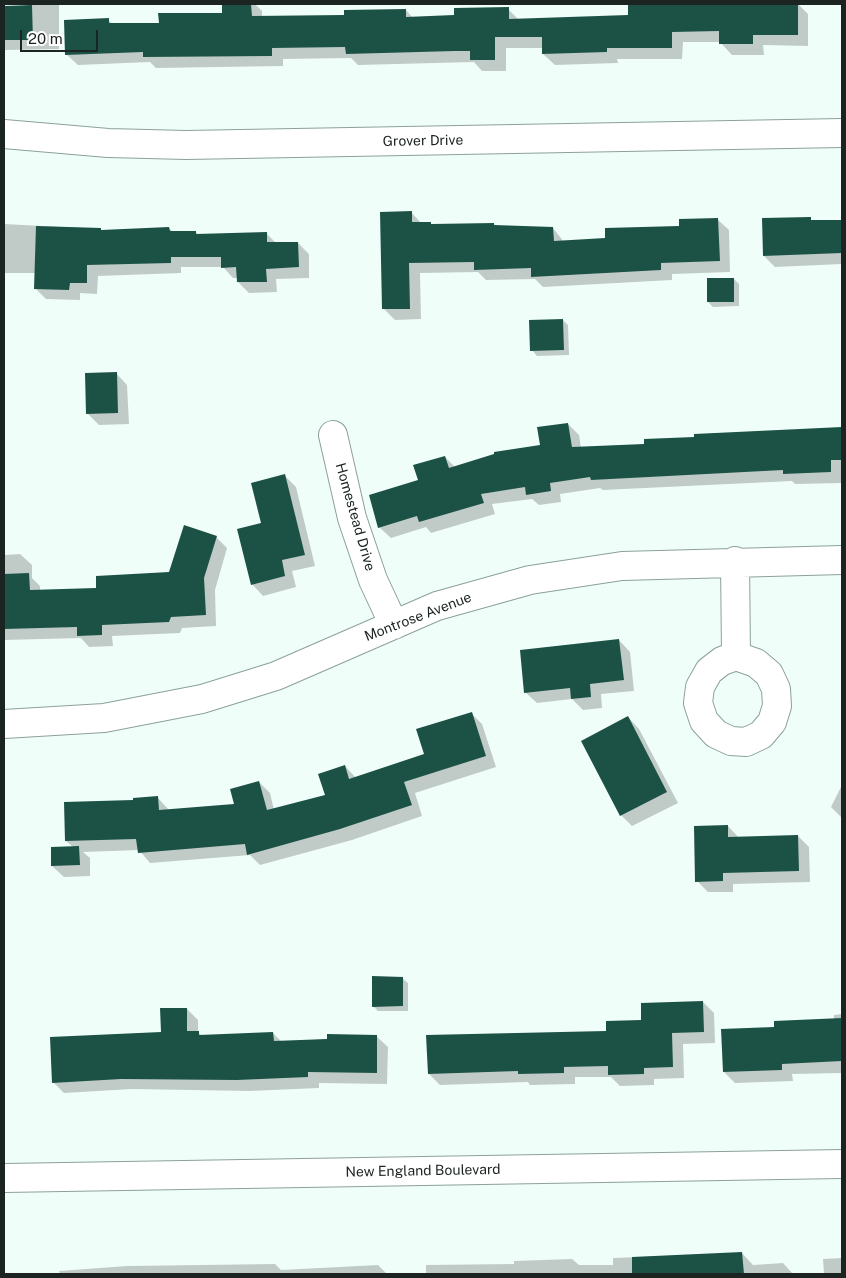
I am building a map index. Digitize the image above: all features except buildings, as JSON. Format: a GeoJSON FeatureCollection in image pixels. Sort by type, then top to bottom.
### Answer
{"type":"FeatureCollection","features":[{"type":"Feature","properties":{"kind":"street","name":"Grover Drive"},"geometry":{"type":"LineString","coordinates":[[4,134],[108,143],[186,145],[842,133]]}},
{"type":"Feature","properties":{"kind":"street","name":"Homestead Drive"},"geometry":{"type":"LineString","coordinates":[[333,435],[352,518],[373,580],[394,625]]}},
{"type":"Feature","properties":{"kind":"street","name":"Montrose Avenue"},"geometry":{"type":"LineString","coordinates":[[4,724],[104,718],[202,699],[276,676],[437,606],[530,580],[622,566],[735,561],[842,560]]}},
{"type":"Feature","properties":{"kind":"street"},"geometry":{"type":"LineString","coordinates":[[735,561],[736,656]]}},
{"type":"Feature","properties":{"kind":"street","name":"New England Boulevard"},"geometry":{"type":"LineString","coordinates":[[4,1178],[842,1164]]}}]}
